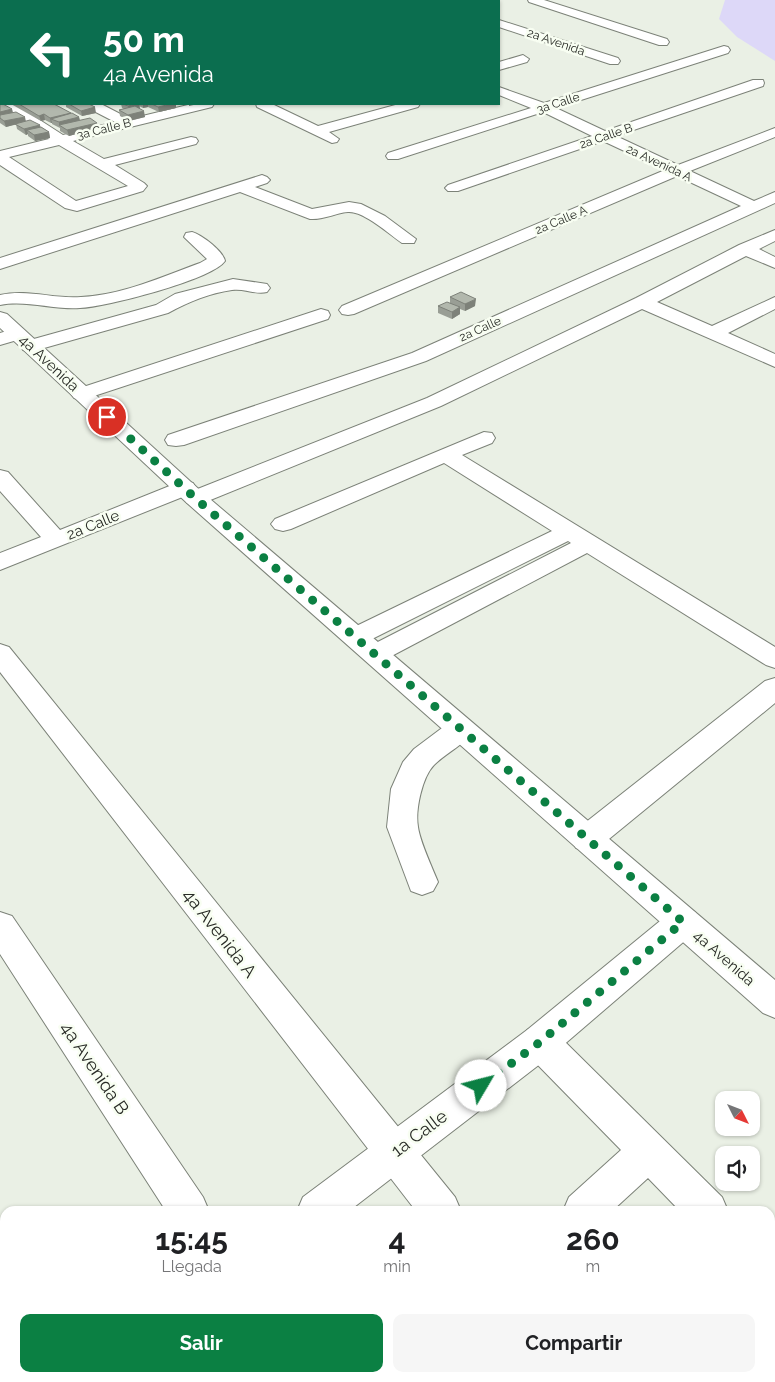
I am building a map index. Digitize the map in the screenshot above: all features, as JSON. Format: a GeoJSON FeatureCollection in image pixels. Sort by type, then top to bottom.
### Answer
{"type":"FeatureCollection","features":[{"type":"Feature","properties":{"kind":"street"},"geometry":{"type":"LineString","coordinates":[[533,0],[663,42]]}},
{"type":"Feature","properties":{"kind":"street","name":"2a Avenida"},"geometry":{"type":"LineString","coordinates":[[500,23],[614,61]]}},
{"type":"Feature","properties":{"kind":"street","name":"3a Calle"},"geometry":{"type":"LineString","coordinates":[[393,156],[724,50]]}},
{"type":"Feature","properties":{"kind":"street"},"geometry":{"type":"LineString","coordinates":[[500,66],[524,59]]}},
{"type":"Feature","properties":{"kind":"street","name":"2a Calle B"},"geometry":{"type":"LineString","coordinates":[[453,188],[758,84]]}},
{"type":"Feature","properties":{"kind":"street","name":"2a Avenida A"},"geometry":{"type":"LineString","coordinates":[[504,93],[748,208]]}},
{"type":"Feature","properties":{"kind":"street"},"geometry":{"type":"LineString","coordinates":[[0,157],[70,204],[77,206],[138,188],[139,186],[61,140],[8,105]]}},
{"type":"Feature","properties":{"kind":"street"},"geometry":{"type":"LineString","coordinates":[[93,105],[127,123]]}},
{"type":"Feature","properties":{"kind":"street"},"geometry":{"type":"LineString","coordinates":[[268,105],[336,140]]}},
{"type":"Feature","properties":{"kind":"street"},"geometry":{"type":"LineString","coordinates":[[317,131],[409,105]]}},
{"type":"Feature","properties":{"kind":"street","name":"3a Calle B"},"geometry":{"type":"LineString","coordinates":[[0,157],[185,106]]}},
{"type":"Feature","properties":{"kind":"street","name":"2a Calle A"},"geometry":{"type":"LineString","coordinates":[[348,310],[672,173],[775,132]]}},
{"type":"Feature","properties":{"kind":"street"},"geometry":{"type":"LineString","coordinates":[[103,164],[191,140]]}},
{"type":"Feature","properties":{"kind":"street"},"geometry":{"type":"LineString","coordinates":[[0,264],[262,180]]}},
{"type":"Feature","properties":{"kind":"street"},"geometry":{"type":"LineString","coordinates":[[240,187],[310,214],[322,214],[346,207],[358,208],[408,240]]}},
{"type":"Feature","properties":{"kind":"street","name":"2a Calle"},"geometry":{"type":"LineString","coordinates":[[176,440],[419,357],[775,197]]}},
{"type":"Feature","properties":{"kind":"street","name":"2a Calle"},"geometry":{"type":"LineString","coordinates":[[0,562],[434,402],[642,302],[775,235]]}},
{"type":"Feature","properties":{"kind":"street"},"geometry":{"type":"LineString","coordinates":[[0,300],[28,296],[54,302],[80,304],[124,296],[206,267],[216,261],[216,258],[192,237]]}},
{"type":"Feature","properties":{"kind":"street"},"geometry":{"type":"LineString","coordinates":[[745,249],[775,263]]}},
{"type":"Feature","properties":{"kind":"street"},"geometry":{"type":"LineString","coordinates":[[12,334],[162,309],[181,298],[220,286],[235,284],[261,288]]}},
{"type":"Feature","properties":{"kind":"street"},"geometry":{"type":"LineString","coordinates":[[642,302],[775,361]]}},
{"type":"Feature","properties":{"kind":"street"},"geometry":{"type":"LineString","coordinates":[[713,333],[774,302]]}},
{"type":"Feature","properties":{"kind":"street"},"geometry":{"type":"LineString","coordinates":[[81,394],[321,315]]}},
{"type":"Feature","properties":{"kind":"street","name":"4a Avenida"},"geometry":{"type":"LineString","coordinates":[[12,334],[190,493],[775,1002]]}},
{"type":"Feature","properties":{"kind":"street"},"geometry":{"type":"LineString","coordinates":[[283,524],[484,438]]}},
{"type":"Feature","properties":{"kind":"street"},"geometry":{"type":"LineString","coordinates":[[446,455],[775,658]]}},
{"type":"Feature","properties":{"kind":"street"},"geometry":{"type":"LineString","coordinates":[[0,477],[56,540]]}},
{"type":"Feature","properties":{"kind":"street"},"geometry":{"type":"LineString","coordinates":[[355,637],[579,537]]}},
{"type":"Feature","properties":{"kind":"street"},"geometry":{"type":"LineString","coordinates":[[375,654],[579,537]]}},
{"type":"Feature","properties":{"kind":"street","name":"4a Avenida A"},"geometry":{"type":"LineString","coordinates":[[0,654],[437,1206]]}},
{"type":"Feature","properties":{"kind":"street"},"geometry":{"type":"LineString","coordinates":[[587,839],[775,688]]}},
{"type":"Feature","properties":{"kind":"street"},"geometry":{"type":"LineString","coordinates":[[422,882],[402,827],[406,789],[413,770],[424,757],[460,728]]}},
{"type":"Feature","properties":{"kind":"street","name":"1a Calle"},"geometry":{"type":"LineString","coordinates":[[323,1206],[540,1042],[683,922]]}},
{"type":"Feature","properties":{"kind":"street","name":"4a Avenida B"},"geometry":{"type":"LineString","coordinates":[[0,926],[186,1206]]}},
{"type":"Feature","properties":{"kind":"street"},"geometry":{"type":"LineString","coordinates":[[540,1042],[703,1206]]}},
{"type":"Feature","properties":{"kind":"street"},"geometry":{"type":"LineString","coordinates":[[588,1206],[649,1150]]}},
{"type":"Feature","properties":{"kind":"shaded area"},"geometry":{"type":"Polygon","coordinates":[[[725,0],[775,0],[775,61],[737,37],[719,19],[725,0]]]}},
{"type":"Feature","properties":{"kind":"building"},"geometry":{"type":"Polygon","coordinates":[[[0,105],[12,109],[0,112],[0,105]]]}},
{"type":"Feature","properties":{"kind":"building"},"geometry":{"type":"Polygon","coordinates":[[[21,105],[56,105],[71,113],[50,118],[44,114],[39,116],[21,105]]]}},
{"type":"Feature","properties":{"kind":"building"},"geometry":{"type":"Polygon","coordinates":[[[71,105],[91,105],[95,107],[81,111],[71,105]]]}},
{"type":"Feature","properties":{"kind":"building"},"geometry":{"type":"Polygon","coordinates":[[[135,106],[144,111],[128,115],[119,110],[135,106]]]}},
{"type":"Feature","properties":{"kind":"building"},"geometry":{"type":"Polygon","coordinates":[[[16,112],[25,117],[4,121],[0,118],[0,115],[16,112]]]}},
{"type":"Feature","properties":{"kind":"building"},"geometry":{"type":"Polygon","coordinates":[[[72,113],[79,117],[59,122],[51,119],[72,113]]]}},
{"type":"Feature","properties":{"kind":"building"},"geometry":{"type":"Polygon","coordinates":[[[90,118],[97,123],[67,130],[59,125],[90,118]]]}},
{"type":"Feature","properties":{"kind":"building"},"geometry":{"type":"Polygon","coordinates":[[[30,120],[40,125],[24,129],[15,124],[30,120]]]}},
{"type":"Feature","properties":{"kind":"building"},"geometry":{"type":"Polygon","coordinates":[[[41,127],[49,132],[34,135],[27,130],[41,127]]]}},
{"type":"Feature","properties":{"kind":"building"},"geometry":{"type":"Polygon","coordinates":[[[461,292],[476,299],[465,304],[450,297],[461,292]]]}},
{"type":"Feature","properties":{"kind":"building"},"geometry":{"type":"Polygon","coordinates":[[[447,302],[460,307],[452,312],[438,306],[447,302]]]}},
{"type":"Feature","properties":{"kind":"route"},"geometry":{"type":"LineString","coordinates":[[107,417],[195,498],[683,922],[540,1042],[481,1086]]}}]}
